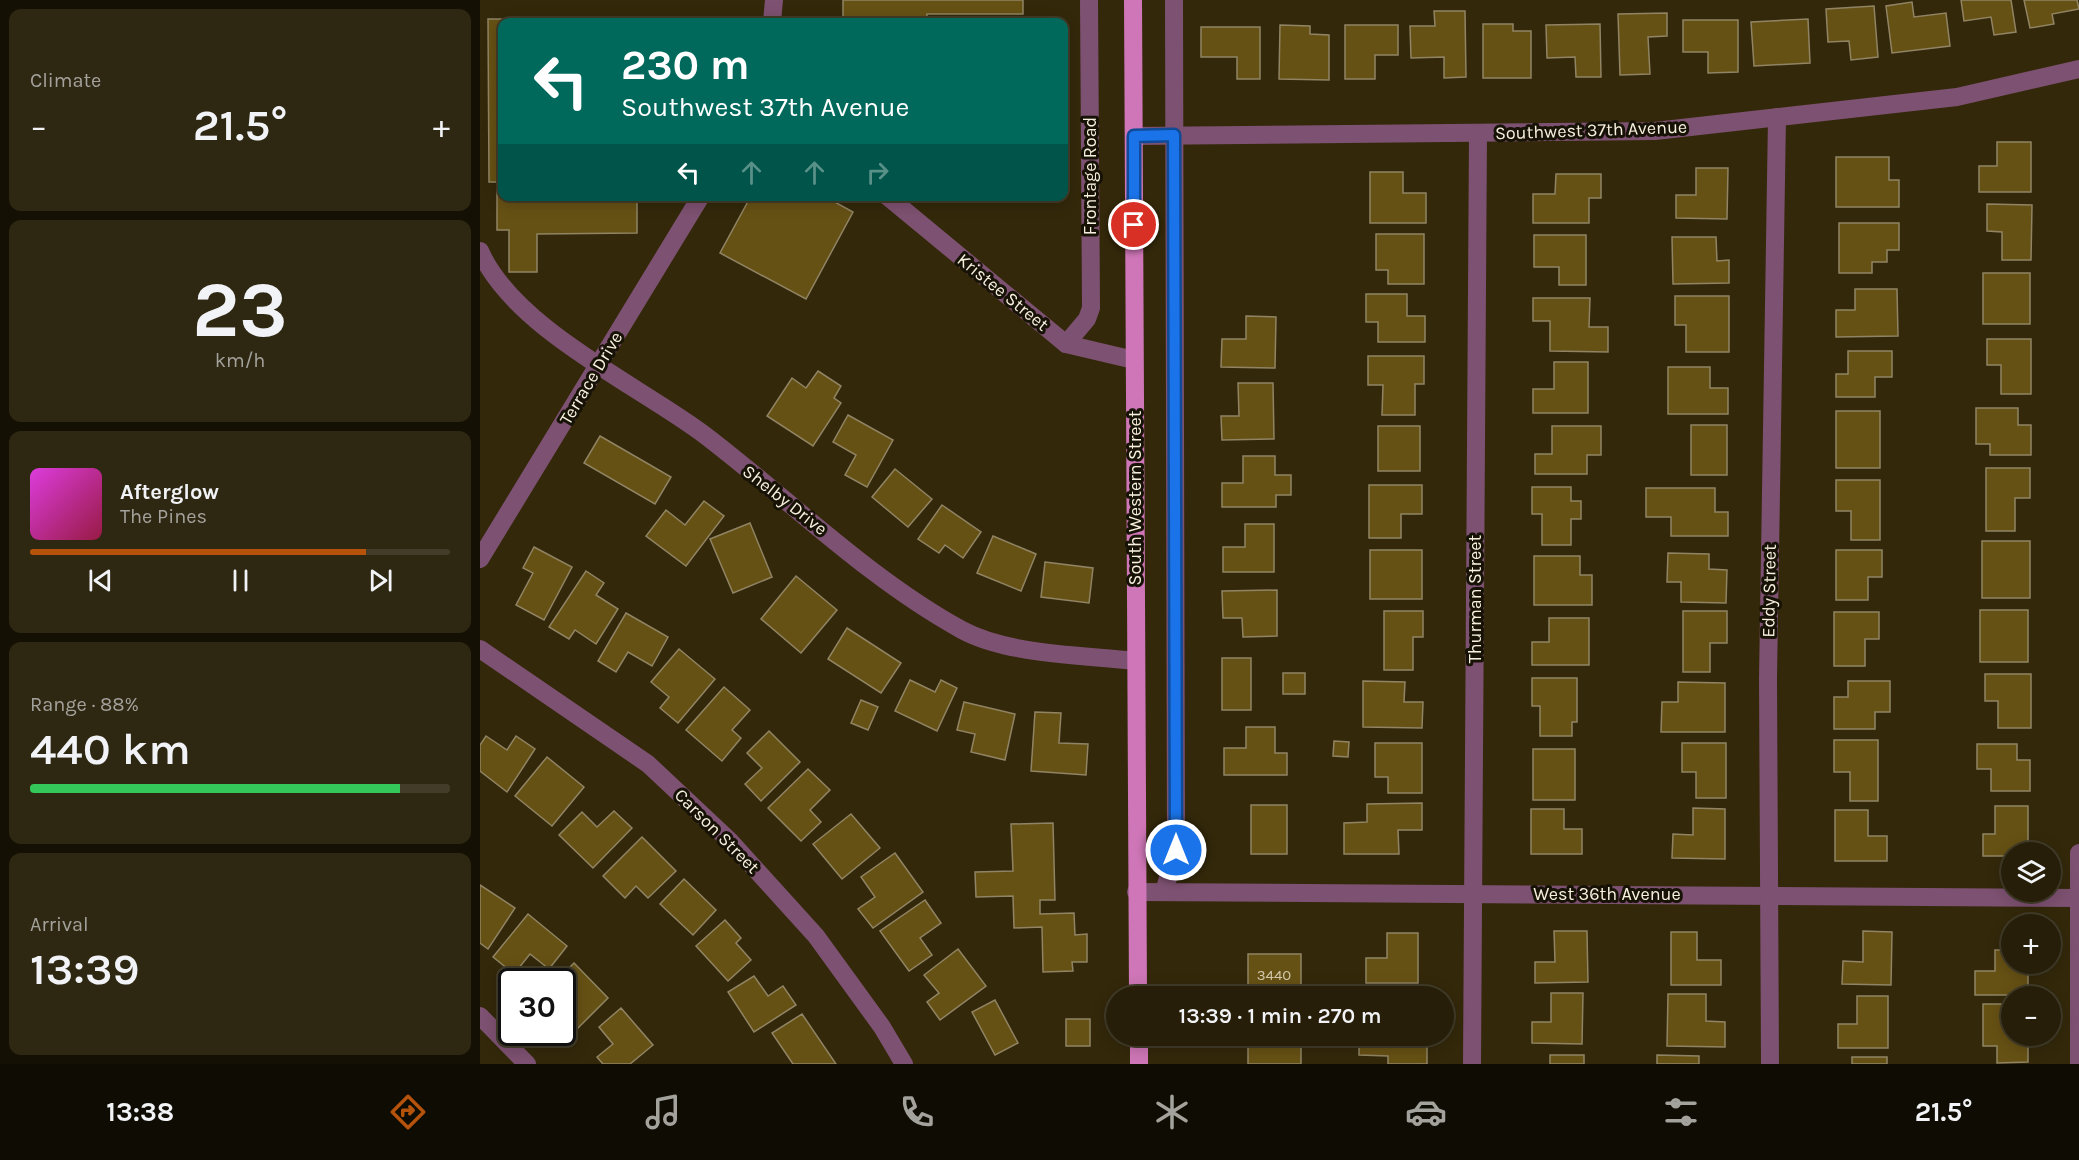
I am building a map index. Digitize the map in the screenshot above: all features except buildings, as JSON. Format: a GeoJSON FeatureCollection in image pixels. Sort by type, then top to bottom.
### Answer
{"type":"FeatureCollection","features":[{"type":"Feature","properties":{"kind":"main road","name":"South Western Street"},"geometry":{"type":"LineString","coordinates":[[1133,0],[1138,986]]}},
{"type":"Feature","properties":{"kind":"main road"},"geometry":{"type":"LineString","coordinates":[[1139,1046],[1139,1064]]}},
{"type":"Feature","properties":{"kind":"street"},"geometry":{"type":"LineString","coordinates":[[772,18],[774,0]]}},
{"type":"Feature","properties":{"kind":"street","name":"Frontage Road"},"geometry":{"type":"LineString","coordinates":[[1066,344],[1087,319],[1091,308],[1089,0]]}},
{"type":"Feature","properties":{"kind":"street"},"geometry":{"type":"LineString","coordinates":[[1164,891],[1176,850],[1174,0]]}},
{"type":"Feature","properties":{"kind":"street","name":"Southwest 37th Avenue"},"geometry":{"type":"LineString","coordinates":[[1134,136],[1655,131],[1958,97],[2079,69]]}},
{"type":"Feature","properties":{"kind":"street","name":"Eddy Street"},"geometry":{"type":"LineString","coordinates":[[1770,1064],[1768,680],[1777,117]]}},
{"type":"Feature","properties":{"kind":"street","name":"Thurman Street"},"geometry":{"type":"LineString","coordinates":[[1472,1064],[1478,133]]}},
{"type":"Feature","properties":{"kind":"street","name":"Terrace Drive"},"geometry":{"type":"LineString","coordinates":[[480,559],[698,201]]}},
{"type":"Feature","properties":{"kind":"street","name":"Kristee Street"},"geometry":{"type":"LineString","coordinates":[[892,201],[1066,344],[1134,360]]}},
{"type":"Feature","properties":{"kind":"street","name":"Shelby Drive"},"geometry":{"type":"LineString","coordinates":[[480,251],[508,292],[546,328],[701,432],[895,587],[964,631],[1018,648],[1136,661]]}},
{"type":"Feature","properties":{"kind":"street","name":"Carson Street"},"geometry":{"type":"LineString","coordinates":[[480,649],[648,764],[730,841],[816,936],[882,1027],[904,1064]]}},
{"type":"Feature","properties":{"kind":"street"},"geometry":{"type":"LineString","coordinates":[[2079,853],[2079,1064]]}},
{"type":"Feature","properties":{"kind":"street","name":"West 36th Avenue"},"geometry":{"type":"LineString","coordinates":[[1136,891],[2079,898]]}},
{"type":"Feature","properties":{"kind":"street"},"geometry":{"type":"LineString","coordinates":[[480,1016],[527,1064]]}},
{"type":"Feature","properties":{"kind":"route"},"geometry":{"type":"LineString","coordinates":[[1134,225],[1134,136],[1174,135],[1176,850]]}}]}
